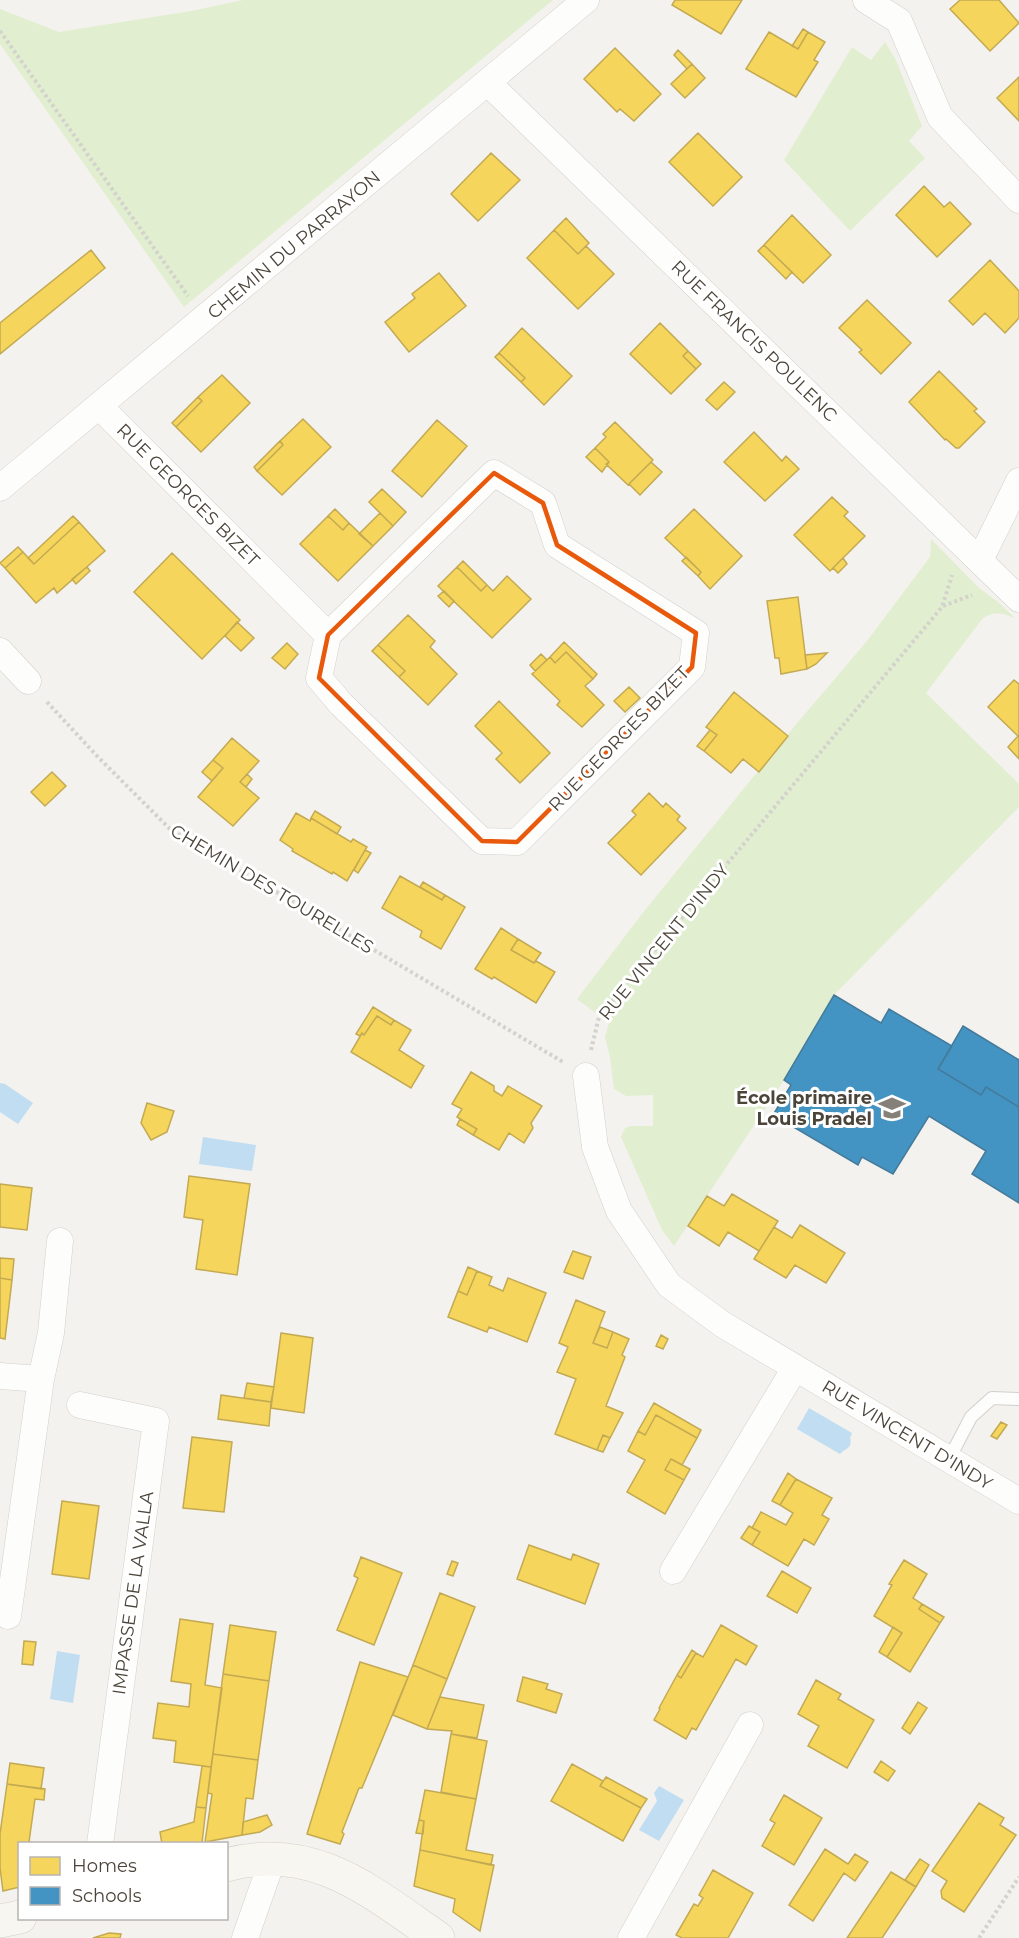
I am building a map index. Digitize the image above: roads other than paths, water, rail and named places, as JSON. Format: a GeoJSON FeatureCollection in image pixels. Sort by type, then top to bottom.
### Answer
{"type":"FeatureCollection","features":[{"type":"Feature","properties":{"kind":"street","name":"CHEMIN DU PARRAYON"},"geometry":{"type":"LineString","coordinates":[[0,488],[586,0]]}},
{"type":"Feature","properties":{"kind":"street"},"geometry":{"type":"LineString","coordinates":[[866,0],[899,21],[940,117],[1019,200]]}},
{"type":"Feature","properties":{"kind":"street","name":"RUE FRANCIS POULENC"},"geometry":{"type":"LineString","coordinates":[[488,83],[1019,598]]}},
{"type":"Feature","properties":{"kind":"street","name":"RUE GEORGES BIZET"},"geometry":{"type":"LineString","coordinates":[[99,406],[328,635]]}},
{"type":"Feature","properties":{"kind":"street","name":"RUE GEORGES BIZET"},"geometry":{"type":"LineString","coordinates":[[495,474],[543,502],[557,544],[696,633],[692,667],[517,842],[482,841],[341,704],[319,678],[328,635],[495,474]]}},
{"type":"Feature","properties":{"kind":"street"},"geometry":{"type":"LineString","coordinates":[[980,560],[1019,481]]}},
{"type":"Feature","properties":{"kind":"street"},"geometry":{"type":"LineString","coordinates":[[0,651],[28,681]]}},
{"type":"Feature","properties":{"kind":"street","name":"RUE VINCENT D'INDY"},"geometry":{"type":"LineString","coordinates":[[585,1076],[595,1147],[619,1211],[669,1285],[722,1324],[1019,1501]]}},
{"type":"Feature","properties":{"kind":"street"},"geometry":{"type":"LineString","coordinates":[[8,1616],[41,1379],[51,1333],[60,1241]]}},
{"type":"Feature","properties":{"kind":"street"},"geometry":{"type":"LineString","coordinates":[[673,1571],[795,1368]]}},
{"type":"Feature","properties":{"kind":"street"},"geometry":{"type":"LineString","coordinates":[[0,1376],[41,1379]]}},
{"type":"Feature","properties":{"kind":"street","name":"IMPASSE DE LA VALLA"},"geometry":{"type":"LineString","coordinates":[[80,1405],[156,1421],[99,1842]]}},
{"type":"Feature","properties":{"kind":"street"},"geometry":{"type":"LineString","coordinates":[[631,1938],[750,1725]]}},
{"type":"Feature","properties":{"kind":"street"},"geometry":{"type":"LineString","coordinates":[[228,1864],[273,1858],[298,1861],[330,1870],[360,1885],[438,1938]]}},
{"type":"Feature","properties":{"kind":"street"},"geometry":{"type":"LineString","coordinates":[[244,1938],[273,1858]]}},
{"type":"Feature","properties":{"kind":"street"},"geometry":{"type":"LineString","coordinates":[[0,1921],[18,1917]]}},
{"type":"Feature","properties":{"kind":"lane"},"geometry":{"type":"LineString","coordinates":[[949,1459],[971,1417],[992,1398],[1019,1400]]}},
{"type":"Feature","properties":{"kind":"water"},"geometry":{"type":"Polygon","coordinates":[[[0,1083],[33,1103],[18,1124],[0,1112],[0,1083]]]}},
{"type":"Feature","properties":{"kind":"water"},"geometry":{"type":"Polygon","coordinates":[[[203,1137],[256,1145],[252,1171],[199,1164],[203,1137]]]}},
{"type":"Feature","properties":{"kind":"water"},"geometry":{"type":"Polygon","coordinates":[[[809,1408],[852,1433],[848,1448],[840,1454],[797,1429],[809,1408]]]}},
{"type":"Feature","properties":{"kind":"water"},"geometry":{"type":"Polygon","coordinates":[[[57,1651],[80,1655],[73,1703],[50,1699],[57,1651]]]}},
{"type":"Feature","properties":{"kind":"water"},"geometry":{"type":"Polygon","coordinates":[[[659,1786],[684,1800],[659,1841],[639,1830],[657,1801],[654,1793],[659,1786]]]}},
{"type":"Feature","properties":{"kind":"place","name":"École primaire Louis Pradel"},"geometry":{"type":"Point","coordinates":[892,1108]}}]}
